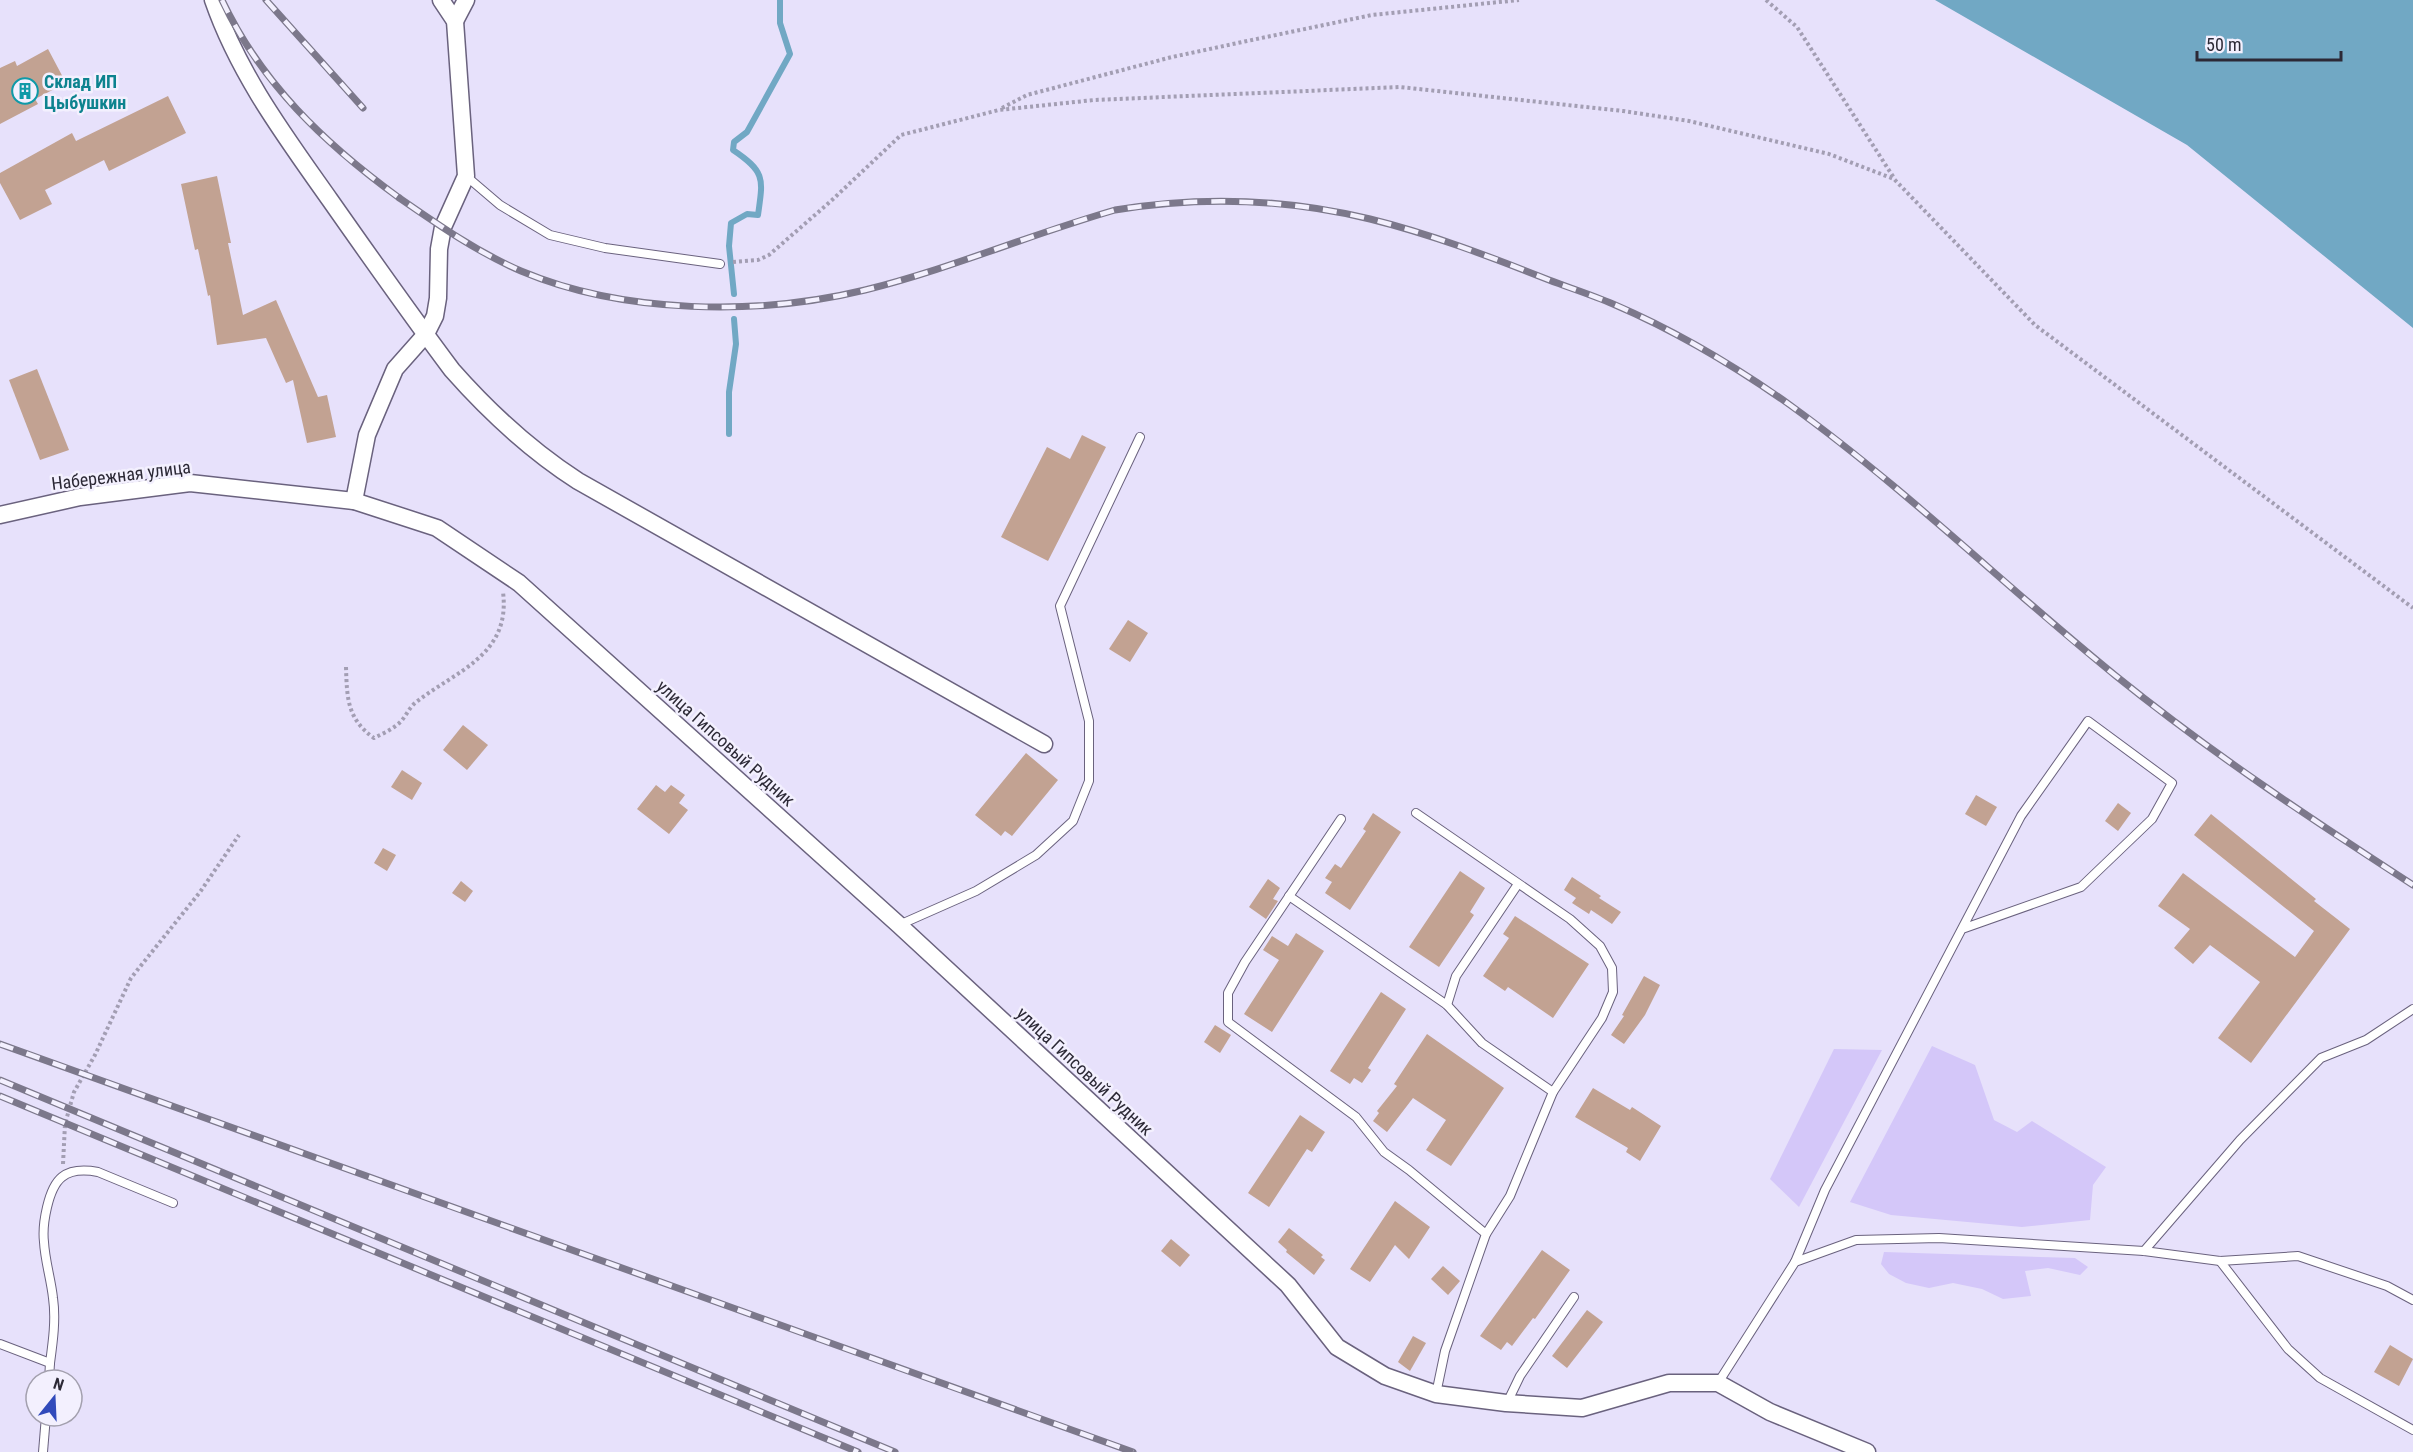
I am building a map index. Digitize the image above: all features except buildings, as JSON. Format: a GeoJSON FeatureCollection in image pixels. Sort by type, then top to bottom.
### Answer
{"type":"FeatureCollection","features":[{"type":"Feature","properties":{"kind":"street"},"geometry":{"type":"LineString","coordinates":[[213,0],[231,47],[260,100],[426,334],[474,395],[522,440],[549,462],[578,481],[1044,744]]}},
{"type":"Feature","properties":{"kind":"street"},"geometry":{"type":"LineString","coordinates":[[354,501],[367,435],[395,369],[426,334],[435,316],[438,298],[439,249],[443,227],[466,176],[455,21],[441,0]]}},
{"type":"Feature","properties":{"kind":"street"},"geometry":{"type":"LineString","coordinates":[[455,21],[466,0]]}},
{"type":"Feature","properties":{"kind":"street","name":"Набережная улица"},"geometry":{"type":"LineString","coordinates":[[0,515],[80,497],[190,483],[354,501]]}},
{"type":"Feature","properties":{"kind":"street","name":"улица Гипсовый Рудник"},"geometry":{"type":"LineString","coordinates":[[354,501],[437,528],[519,583],[899,925],[1288,1285],[1337,1347],[1385,1376],[1436,1394],[1506,1403],[1582,1408],[1669,1383],[1718,1383],[1770,1412],[1867,1452]]}},
{"type":"Feature","properties":{"kind":"lane"},"geometry":{"type":"LineString","coordinates":[[466,176],[500,206],[550,235],[605,248],[720,264]]}},
{"type":"Feature","properties":{"kind":"lane"},"geometry":{"type":"LineString","coordinates":[[899,925],[986,885],[1036,855],[1073,821],[1089,781],[1089,721],[1060,606],[1140,437]]}},
{"type":"Feature","properties":{"kind":"lane"},"geometry":{"type":"LineString","coordinates":[[1718,1383],[1795,1262],[1825,1190],[2021,816],[2088,721],[2172,783],[2152,819],[2081,887],[1962,929]]}},
{"type":"Feature","properties":{"kind":"lane"},"geometry":{"type":"LineString","coordinates":[[1416,813],[1569,919],[1600,946],[1612,968],[1613,992],[1602,1018],[1553,1092],[1510,1196],[1486,1234],[1445,1351],[1436,1394]]}},
{"type":"Feature","properties":{"kind":"lane"},"geometry":{"type":"LineString","coordinates":[[1341,819],[1245,962],[1228,993],[1228,1022],[1356,1117],[1384,1152],[1486,1234]]}},
{"type":"Feature","properties":{"kind":"lane"},"geometry":{"type":"LineString","coordinates":[[1447,1005],[1456,976],[1518,884]]}},
{"type":"Feature","properties":{"kind":"lane"},"geometry":{"type":"LineString","coordinates":[[1289,896],[1447,1005],[1482,1043],[1553,1092]]}},
{"type":"Feature","properties":{"kind":"lane"},"geometry":{"type":"LineString","coordinates":[[2144,1251],[2240,1140],[2321,1058],[2366,1040],[2413,1009]]}},
{"type":"Feature","properties":{"kind":"lane"},"geometry":{"type":"LineString","coordinates":[[50,1368],[54,1299],[44,1244],[43,1222],[55,1187],[63,1177],[87,1170],[98,1172],[173,1203]]}},
{"type":"Feature","properties":{"kind":"lane"},"geometry":{"type":"LineString","coordinates":[[1795,1262],[1857,1240],[1939,1238],[2144,1251],[2220,1262],[2298,1256],[2387,1286],[2413,1300]]}},
{"type":"Feature","properties":{"kind":"lane"},"geometry":{"type":"LineString","coordinates":[[2220,1262],[2288,1349],[2320,1378],[2413,1430]]}},
{"type":"Feature","properties":{"kind":"lane"},"geometry":{"type":"LineString","coordinates":[[1506,1403],[1520,1376],[1574,1297]]}},
{"type":"Feature","properties":{"kind":"lane"},"geometry":{"type":"LineString","coordinates":[[0,1344],[50,1363]]}},
{"type":"Feature","properties":{"kind":"lane"},"geometry":{"type":"LineString","coordinates":[[43,1452],[45,1428]]}},
{"type":"Feature","properties":{"kind":"path"},"geometry":{"type":"LineString","coordinates":[[999,110],[1027,95],[1172,57],[1247,41],[1372,15],[1519,0]]}},
{"type":"Feature","properties":{"kind":"path"},"geometry":{"type":"LineString","coordinates":[[1766,0],[1797,27],[1894,179],[2035,325],[2413,608]]}},
{"type":"Feature","properties":{"kind":"path"},"geometry":{"type":"LineString","coordinates":[[720,264],[758,260],[768,255],[831,201],[901,135],[999,110],[1094,100],[1400,87],[1623,111],[1689,121],[1829,154],[1894,179]]}},
{"type":"Feature","properties":{"kind":"path"},"geometry":{"type":"LineString","coordinates":[[346,667],[347,699],[359,728],[374,738],[399,724],[413,704],[460,674],[496,639],[505,605],[501,571]]}},
{"type":"Feature","properties":{"kind":"path"},"geometry":{"type":"LineString","coordinates":[[63,1177],[65,1124],[74,1092],[95,1055],[122,993],[141,965],[200,892],[239,835]]}},
{"type":"Feature","properties":{"kind":"shaded area"},"geometry":{"type":"Polygon","coordinates":[[[1932,1046],[1975,1065],[1994,1120],[2017,1132],[2032,1121],[2106,1167],[2093,1185],[2090,1220],[2022,1227],[1891,1215],[1850,1202],[1932,1046]]]}},
{"type":"Feature","properties":{"kind":"shaded area"},"geometry":{"type":"Polygon","coordinates":[[[1834,1049],[1882,1050],[1799,1207],[1770,1179],[1834,1049]]]}},
{"type":"Feature","properties":{"kind":"shaded area"},"geometry":{"type":"Polygon","coordinates":[[[1884,1252],[2075,1258],[2088,1267],[2080,1275],[2048,1268],[2025,1271],[2031,1296],[2003,1299],[1982,1289],[1953,1283],[1929,1288],[1906,1283],[1889,1274],[1881,1264],[1884,1252]]]}},
{"type":"Feature","properties":{"kind":"water"},"geometry":{"type":"Polygon","coordinates":[[[1935,0],[2413,0],[2413,328],[2187,145],[1935,0]]]}},
{"type":"Feature","properties":{"kind":"waterway"},"geometry":{"type":"LineString","coordinates":[[734,294],[729,246],[731,223],[747,214],[758,215],[761,193],[760,177],[757,171],[752,164],[733,150],[734,142],[747,132],[790,54],[780,23],[780,0]]}},
{"type":"Feature","properties":{"kind":"waterway"},"geometry":{"type":"LineString","coordinates":[[729,434],[729,392],[736,344],[734,319]]}},
{"type":"Feature","properties":{"kind":"railway"},"geometry":{"type":"LineString","coordinates":[[222,0],[238,30],[275,85],[320,133],[398,197],[473,246],[521,271],[603,296],[646,303],[736,307],[824,298],[897,282],[1115,210],[1211,201],[1307,207],[1370,219],[1461,246],[1605,301],[1636,314],[1704,350],[1790,405],[1874,470],[2075,642],[2152,704],[2262,784],[2413,885]]}},
{"type":"Feature","properties":{"kind":"railway"},"geometry":{"type":"LineString","coordinates":[[266,0],[363,108]]}},
{"type":"Feature","properties":{"kind":"railway"},"geometry":{"type":"LineString","coordinates":[[0,1044],[1133,1452]]}},
{"type":"Feature","properties":{"kind":"railway"},"geometry":{"type":"LineString","coordinates":[[0,1080],[895,1452]]}},
{"type":"Feature","properties":{"kind":"railway"},"geometry":{"type":"LineString","coordinates":[[0,1096],[858,1452]]}},
{"type":"Feature","properties":{"kind":"place","name":"Склад ИП Цыбушкин"},"geometry":{"type":"Point","coordinates":[25,91]}}]}
